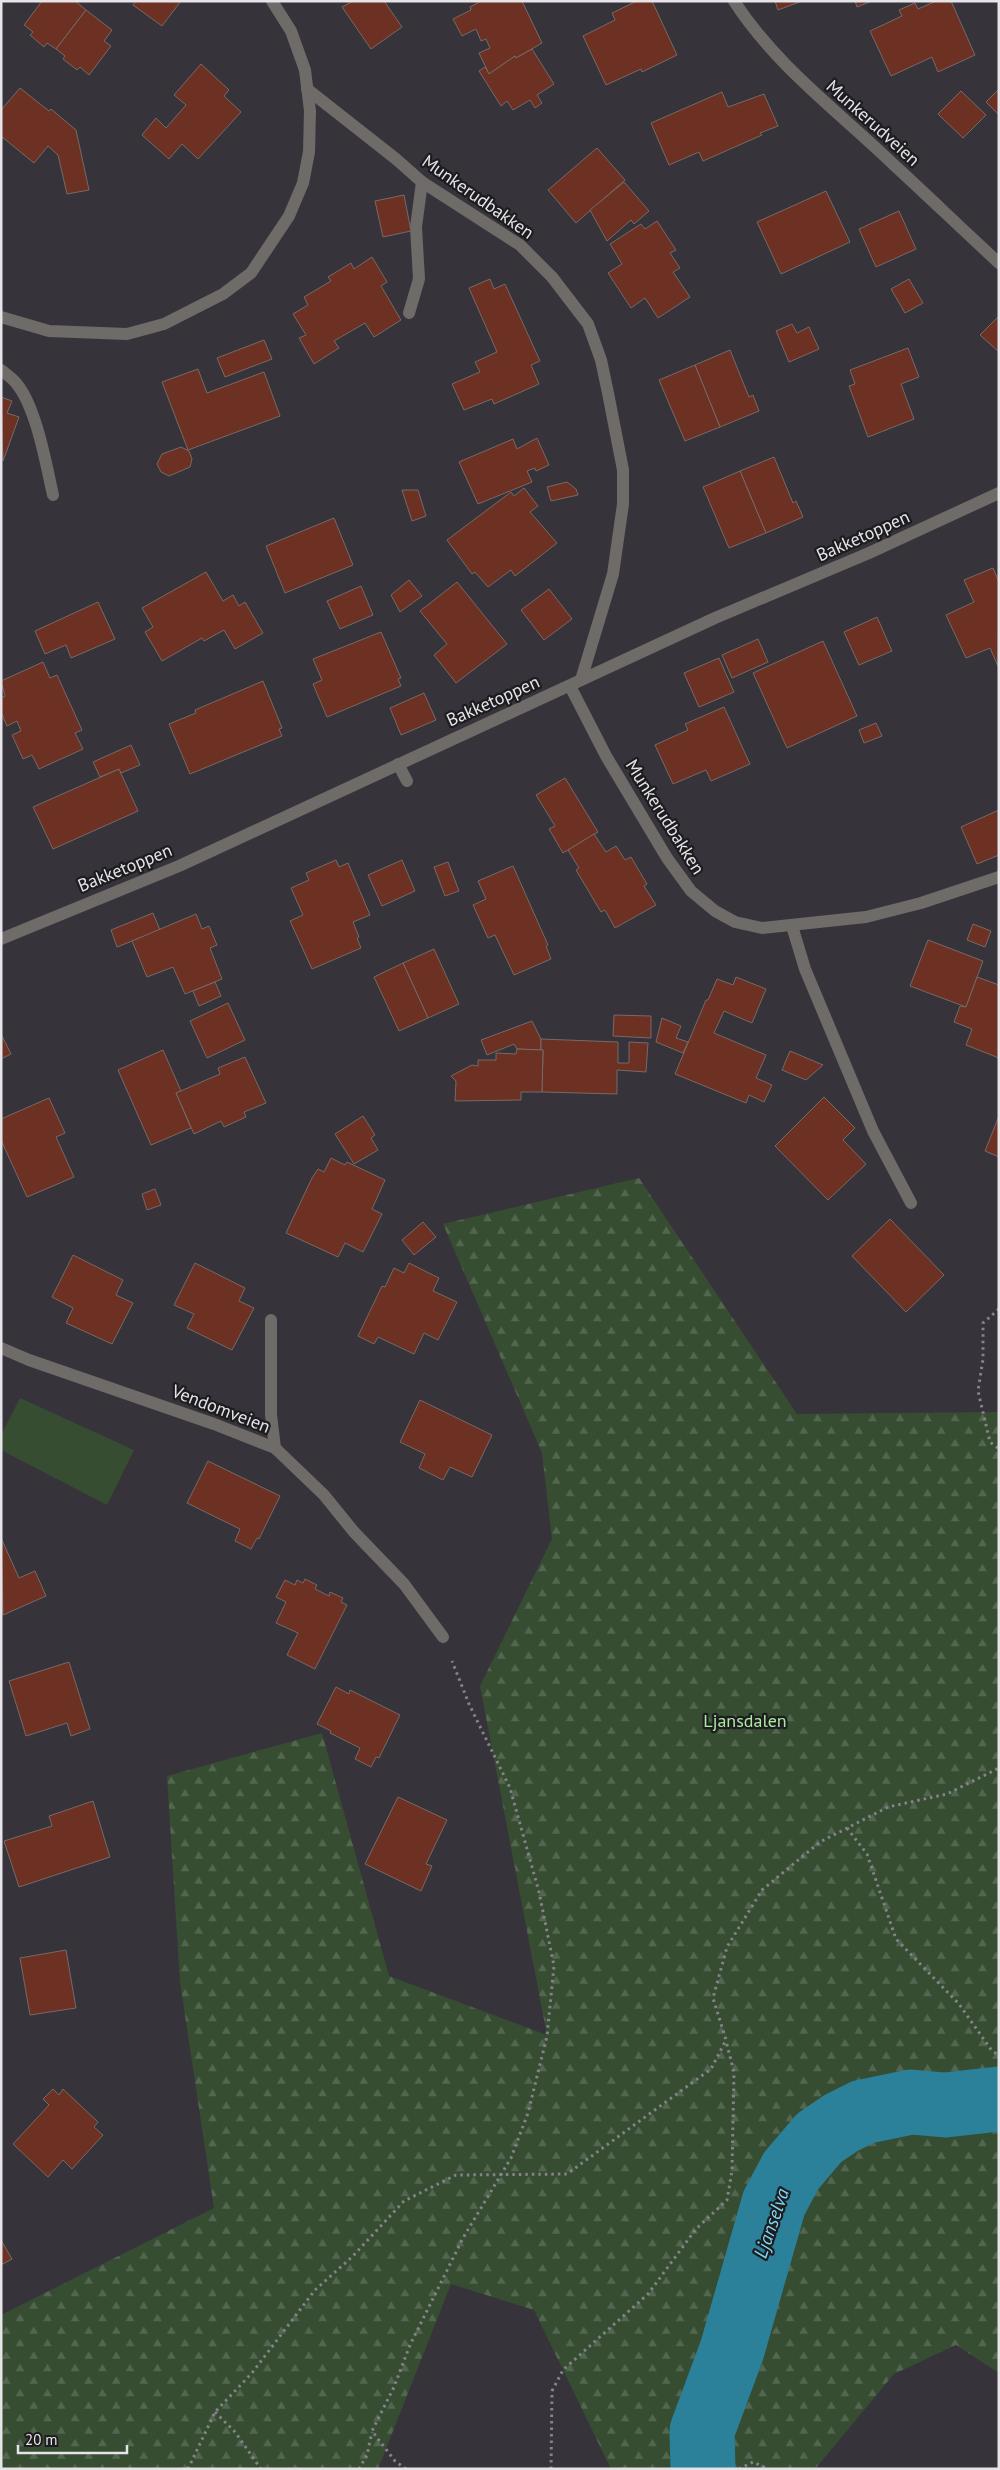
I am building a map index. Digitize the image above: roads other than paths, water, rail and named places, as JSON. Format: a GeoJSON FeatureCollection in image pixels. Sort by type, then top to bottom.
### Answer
{"type":"FeatureCollection","features":[{"type":"Feature","properties":{"kind":"street"},"geometry":{"type":"LineString","coordinates":[[1,317],[49,332],[127,334],[164,324],[223,294],[252,273],[289,216],[303,183],[309,152],[310,111],[304,70],[291,31],[272,1]]}},
{"type":"Feature","properties":{"kind":"street","name":"Munkerudveien"},"geometry":{"type":"LineString","coordinates":[[734,1],[763,41],[785,66],[894,164],[934,205],[999,263]]}},
{"type":"Feature","properties":{"kind":"street","name":"Munkerudbakken"},"geometry":{"type":"LineString","coordinates":[[307,89],[396,159],[422,182],[520,245],[552,277],[588,324],[600,360],[623,470],[623,504],[612,574],[582,680]]}},
{"type":"Feature","properties":{"kind":"street"},"geometry":{"type":"LineString","coordinates":[[409,313],[419,279],[416,227],[422,182]]}},
{"type":"Feature","properties":{"kind":"street"},"geometry":{"type":"LineString","coordinates":[[1,370],[16,382],[24,395],[41,443],[53,495]]}},
{"type":"Feature","properties":{"kind":"street","name":"Bakketoppen"},"geometry":{"type":"LineString","coordinates":[[1,939],[179,866],[715,618],[869,553],[999,493]]}},
{"type":"Feature","properties":{"kind":"street","name":"Munkerudbakken"},"geometry":{"type":"LineString","coordinates":[[570,686],[606,756],[666,858],[691,892],[715,911],[735,922],[762,928],[866,917],[921,903],[999,877]]}},
{"type":"Feature","properties":{"kind":"street"},"geometry":{"type":"LineString","coordinates":[[398,764],[407,781]]}},
{"type":"Feature","properties":{"kind":"street"},"geometry":{"type":"LineString","coordinates":[[792,926],[804,970],[873,1131],[911,1203]]}},
{"type":"Feature","properties":{"kind":"street"},"geometry":{"type":"LineString","coordinates":[[271,1320],[271,1415],[275,1448]]}},
{"type":"Feature","properties":{"kind":"street","name":"Vendomveien"},"geometry":{"type":"LineString","coordinates":[[1,1348],[30,1360],[214,1424],[275,1448],[324,1495],[354,1532],[404,1584],[443,1637]]}},
{"type":"Feature","properties":{"kind":"waterway","name":"Ljanselva"},"geometry":{"type":"LineString","coordinates":[[703,2469],[702,2431],[732,2350],[774,2203],[791,2171],[819,2138],[841,2123],[863,2112],[911,2102],[945,2105],[999,2099]]}},
{"type":"Feature","properties":{"kind":"park label","name":"Ljansdalen"},"geometry":{"type":"Point","coordinates":[745,1721]}}]}
